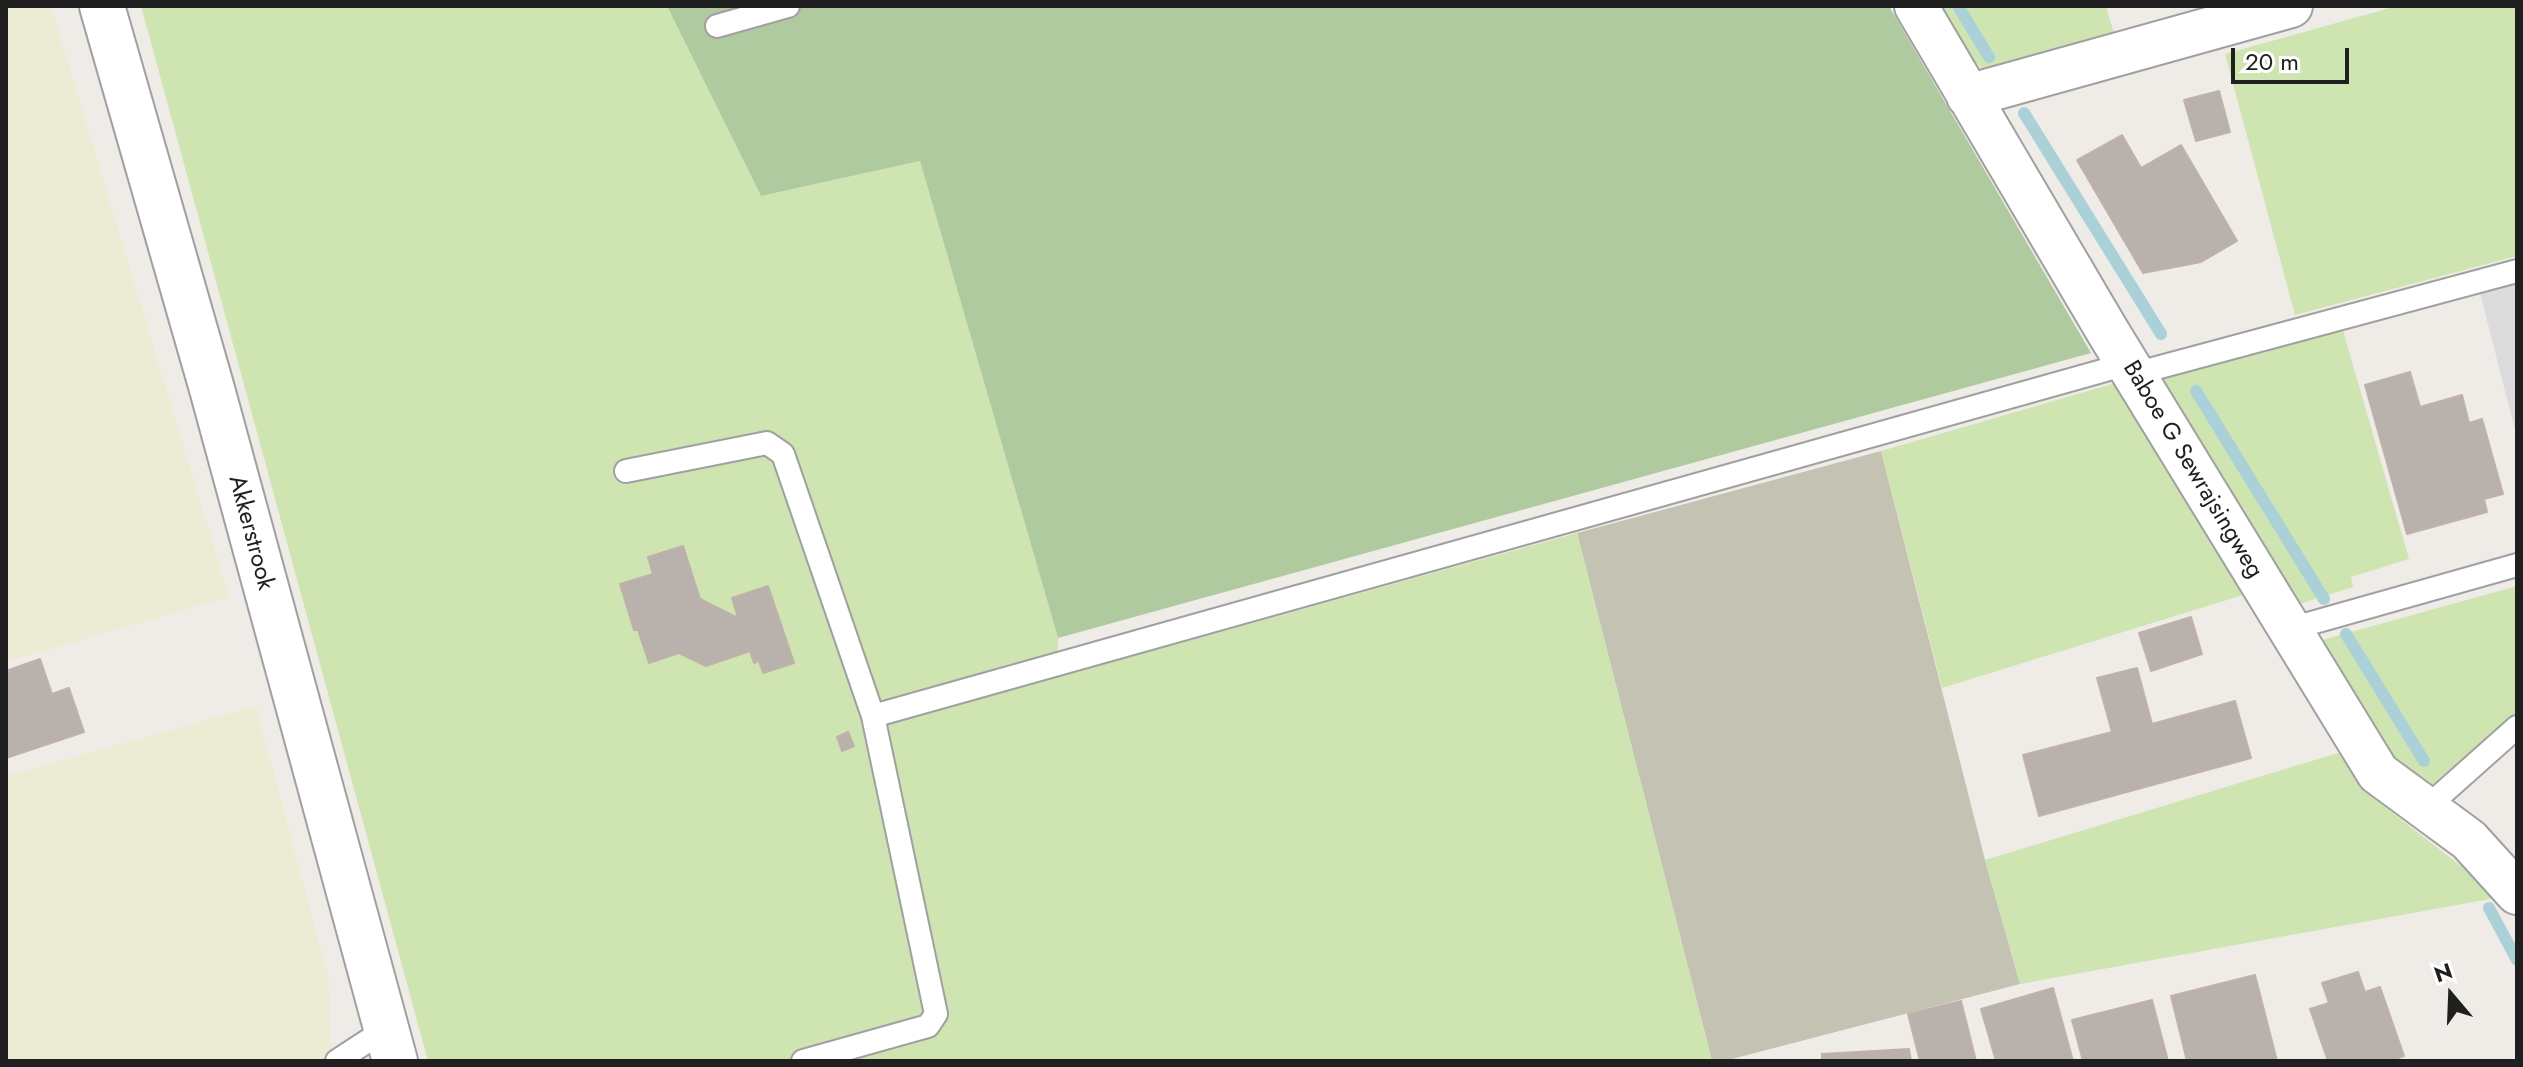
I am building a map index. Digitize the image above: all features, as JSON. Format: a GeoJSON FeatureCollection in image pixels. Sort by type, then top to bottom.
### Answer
{"type":"FeatureCollection","features":[{"type":"Feature","properties":{"kind":"street","name":"Akkerstrook"},"geometry":{"type":"LineString","coordinates":[[102,6],[212,389],[391,1045]]}},
{"type":"Feature","properties":{"kind":"street","name":"Baboe G Sewrajsingweg"},"geometry":{"type":"LineString","coordinates":[[1916,6],[2131,369],[2378,773],[2469,840],[2517,893]]}},
{"type":"Feature","properties":{"kind":"street"},"geometry":{"type":"LineString","coordinates":[[1968,96],[2291,6]]}},
{"type":"Feature","properties":{"kind":"lane"},"geometry":{"type":"LineString","coordinates":[[717,26],[788,6]]}},
{"type":"Feature","properties":{"kind":"lane"},"geometry":{"type":"LineString","coordinates":[[873,716],[2131,369],[2517,271]]}},
{"type":"Feature","properties":{"kind":"lane"},"geometry":{"type":"LineString","coordinates":[[626,471],[767,443],[779,449],[873,716],[936,1014],[928,1026],[803,1061]]}},
{"type":"Feature","properties":{"kind":"lane"},"geometry":{"type":"LineString","coordinates":[[2290,629],[2517,565]]}},
{"type":"Feature","properties":{"kind":"lane"},"geometry":{"type":"LineString","coordinates":[[2426,808],[2517,727]]}},
{"type":"Feature","properties":{"kind":"lane"},"geometry":{"type":"LineString","coordinates":[[337,1061],[391,1045]]}},
{"type":"Feature","properties":{"kind":"shaded area"},"geometry":{"type":"Polygon","coordinates":[[[2517,283],[2517,438],[2480,293],[2517,283]]]}},
{"type":"Feature","properties":{"kind":"shaded area"},"geometry":{"type":"Polygon","coordinates":[[[1881,451],[1985,860],[2020,984],[1724,1061],[1712,1061],[1577,533],[1881,451]]]}},
{"type":"Feature","properties":{"kind":"green space"},"geometry":{"type":"Polygon","coordinates":[[[6,6],[51,6],[229,597],[6,662],[6,6]]]}},
{"type":"Feature","properties":{"kind":"green space"},"geometry":{"type":"Polygon","coordinates":[[[141,6],[667,6],[761,196],[920,161],[1058,638],[1058,677],[1577,533],[1712,1061],[428,1061],[141,6]]]}},
{"type":"Feature","properties":{"kind":"green space"},"geometry":{"type":"Polygon","coordinates":[[[667,6],[1889,6],[2091,353],[1058,638],[920,161],[761,196],[667,6]]]}},
{"type":"Feature","properties":{"kind":"green space"},"geometry":{"type":"Polygon","coordinates":[[[1938,6],[2106,6],[2115,37],[1984,70],[1969,57],[1938,6]]]}},
{"type":"Feature","properties":{"kind":"green space"},"geometry":{"type":"Polygon","coordinates":[[[2397,6],[2517,6],[2517,256],[2295,315],[2225,54],[2397,6]]]}},
{"type":"Feature","properties":{"kind":"green space"},"geometry":{"type":"Polygon","coordinates":[[[2342,327],[2409,559],[2351,577],[2353,587],[2290,607],[2160,390],[2163,375],[2342,327]]]}},
{"type":"Feature","properties":{"kind":"green space"},"geometry":{"type":"Polygon","coordinates":[[[2119,382],[2243,595],[1942,688],[1881,451],[2119,382]]]}},
{"type":"Feature","properties":{"kind":"green space"},"geometry":{"type":"Polygon","coordinates":[[[2517,586],[2517,712],[2421,794],[2385,761],[2315,642],[2517,586]]]}},
{"type":"Feature","properties":{"kind":"green space"},"geometry":{"type":"Polygon","coordinates":[[[256,706],[329,980],[331,1061],[6,1061],[6,776],[256,706]]]}},
{"type":"Feature","properties":{"kind":"green space"},"geometry":{"type":"Polygon","coordinates":[[[2338,753],[2368,794],[2501,897],[2020,984],[1985,860],[2338,753]]]}},
{"type":"Feature","properties":{"kind":"building"},"geometry":{"type":"Polygon","coordinates":[[[2219,91],[2230,132],[2196,141],[2184,100],[2219,91]]]}},
{"type":"Feature","properties":{"kind":"building"},"geometry":{"type":"Polygon","coordinates":[[[2122,135],[2141,168],[2181,145],[2237,241],[2201,262],[2143,273],[2077,160],[2122,135]]]}},
{"type":"Feature","properties":{"kind":"building"},"geometry":{"type":"Polygon","coordinates":[[[2410,372],[2420,407],[2462,395],[2469,423],[2482,419],[2503,494],[2484,499],[2487,512],[2407,534],[2365,385],[2410,372]]]}},
{"type":"Feature","properties":{"kind":"building"},"geometry":{"type":"Polygon","coordinates":[[[683,546],[700,599],[738,618],[732,598],[768,586],[794,663],[763,673],[759,661],[754,663],[750,651],[706,666],[679,653],[649,663],[638,630],[634,630],[620,584],[653,574],[648,557],[683,546]]]}},
{"type":"Feature","properties":{"kind":"building"},"geometry":{"type":"Polygon","coordinates":[[[2191,617],[2202,654],[2151,671],[2139,633],[2191,617]]]}},
{"type":"Feature","properties":{"kind":"building"},"geometry":{"type":"Polygon","coordinates":[[[40,659],[52,694],[69,688],[84,732],[6,758],[6,671],[40,659]]]}},
{"type":"Feature","properties":{"kind":"building"},"geometry":{"type":"Polygon","coordinates":[[[2137,668],[2152,724],[2235,701],[2251,758],[2039,816],[2023,755],[2112,732],[2097,678],[2137,668]]]}},
{"type":"Feature","properties":{"kind":"building"},"geometry":{"type":"Polygon","coordinates":[[[848,732],[854,746],[842,751],[837,737],[848,732]]]}},
{"type":"Feature","properties":{"kind":"building"},"geometry":{"type":"Polygon","coordinates":[[[2358,972],[2365,992],[2380,987],[2404,1056],[2389,1061],[2328,1061],[2310,1009],[2329,1003],[2322,983],[2358,972]]]}},
{"type":"Feature","properties":{"kind":"building"},"geometry":{"type":"Polygon","coordinates":[[[2255,975],[2277,1061],[2187,1061],[2171,996],[2255,975]]]}},
{"type":"Feature","properties":{"kind":"building"},"geometry":{"type":"Polygon","coordinates":[[[2053,988],[2073,1061],[1996,1061],[1981,1009],[2053,988]]]}},
{"type":"Feature","properties":{"kind":"building"},"geometry":{"type":"Polygon","coordinates":[[[2152,1000],[2168,1061],[2083,1061],[2072,1020],[2152,1000]]]}},
{"type":"Feature","properties":{"kind":"building"},"geometry":{"type":"Polygon","coordinates":[[[1961,1001],[1976,1061],[1920,1061],[1908,1014],[1961,1001]]]}},
{"type":"Feature","properties":{"kind":"building"},"geometry":{"type":"Polygon","coordinates":[[[1909,1049],[1911,1061],[1822,1061],[1822,1054],[1909,1049]]]}},
{"type":"Feature","properties":{"kind":"waterway"},"geometry":{"type":"LineString","coordinates":[[1958,6],[1989,57]]}},
{"type":"Feature","properties":{"kind":"waterway"},"geometry":{"type":"LineString","coordinates":[[2024,113],[2161,334]]}},
{"type":"Feature","properties":{"kind":"waterway"},"geometry":{"type":"LineString","coordinates":[[2196,391],[2324,599]]}},
{"type":"Feature","properties":{"kind":"waterway"},"geometry":{"type":"LineString","coordinates":[[2346,634],[2424,761]]}},
{"type":"Feature","properties":{"kind":"waterway"},"geometry":{"type":"LineString","coordinates":[[2489,908],[2517,960]]}}]}
